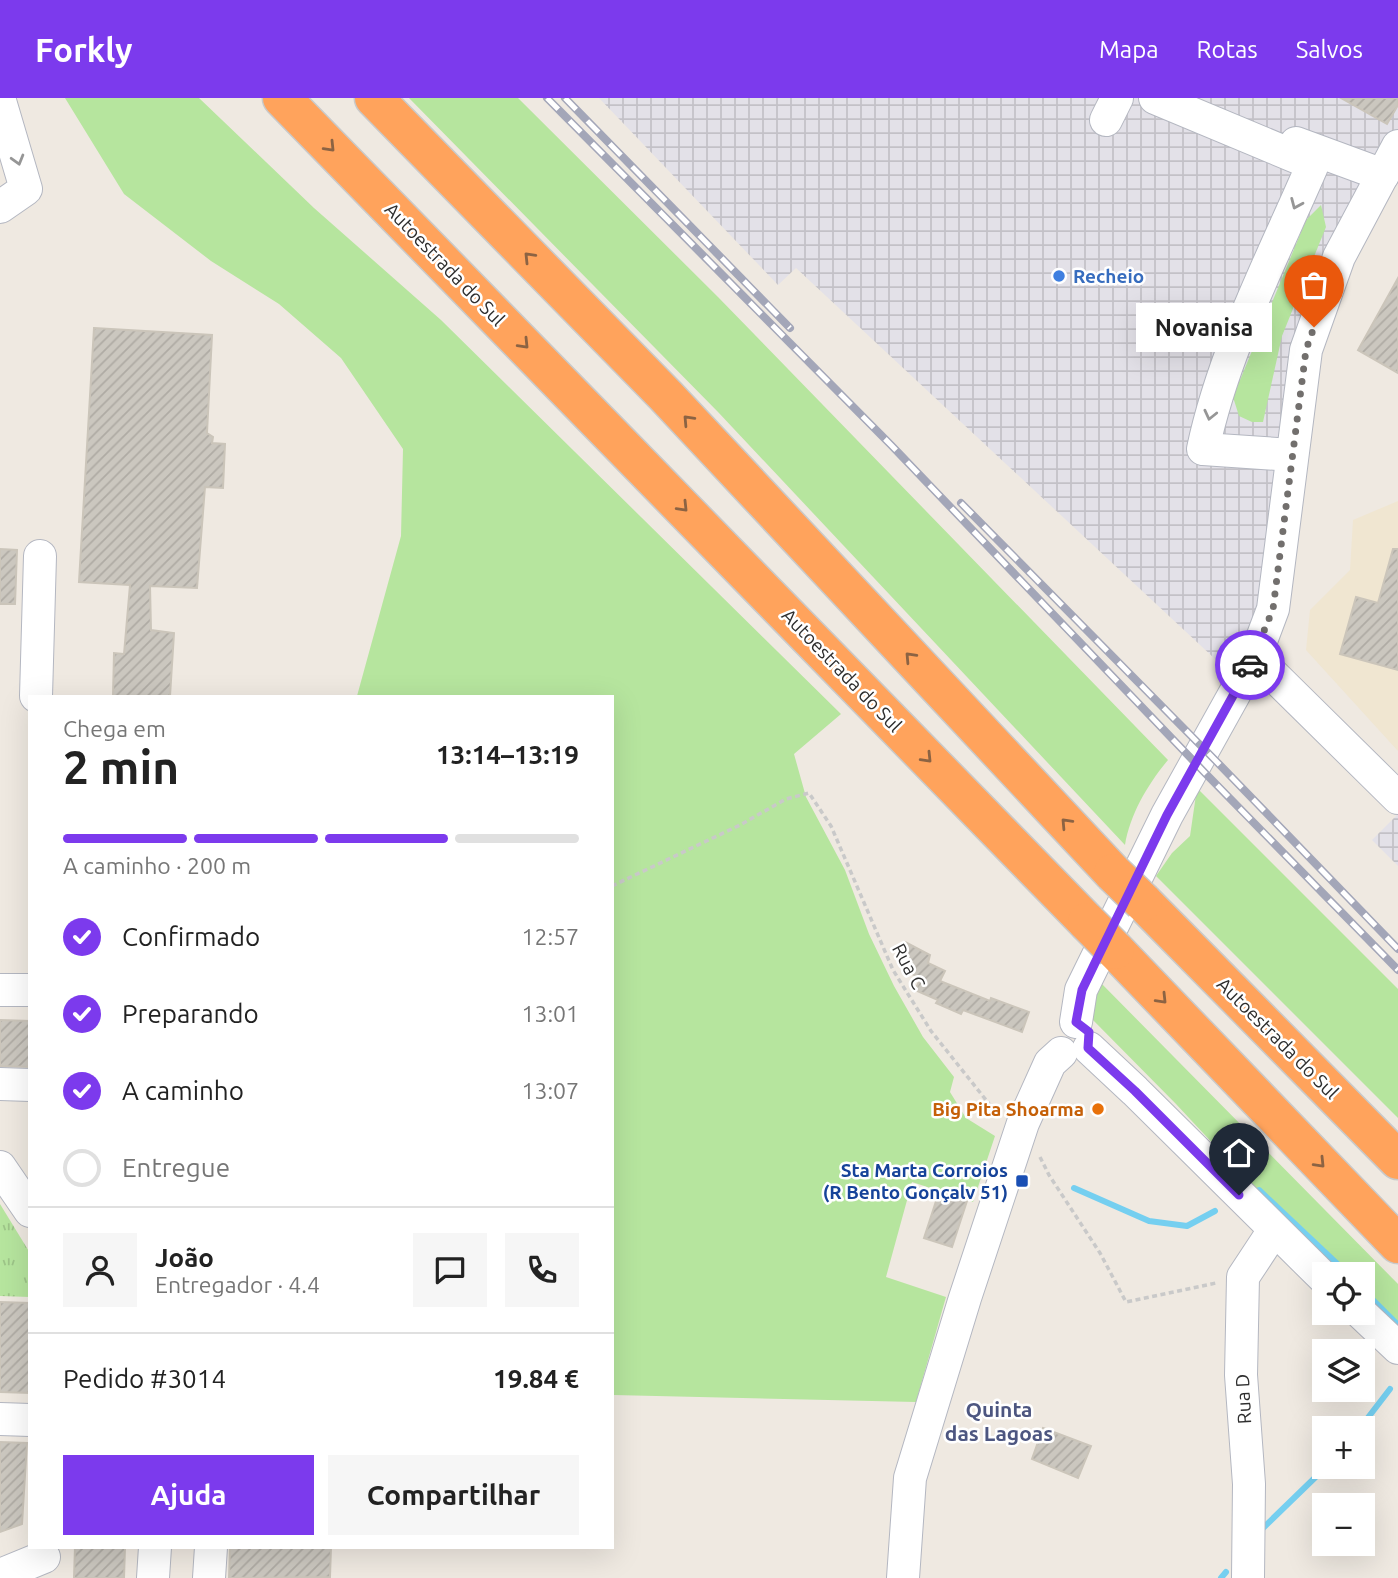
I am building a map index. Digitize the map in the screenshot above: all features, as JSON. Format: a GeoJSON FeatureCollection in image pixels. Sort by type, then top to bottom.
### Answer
{"type":"FeatureCollection","features":[{"type":"Feature","properties":{"kind":"highway","name":"Autoestrada do Sul"},"geometry":{"type":"LineString","coordinates":[[282,98],[1115,950],[1398,1244]]}},
{"type":"Feature","properties":{"kind":"highway","name":"Autoestrada do Sul"},"geometry":{"type":"LineString","coordinates":[[374,98],[666,396],[1113,873],[1398,1160]]}},
{"type":"Feature","properties":{"kind":"street"},"geometry":{"type":"LineString","coordinates":[[1156,98],[1313,164],[1243,325],[1212,407],[1203,449],[1292,455]]}},
{"type":"Feature","properties":{"kind":"street"},"geometry":{"type":"LineString","coordinates":[[1187,98],[1236,120],[1383,175]]}},
{"type":"Feature","properties":{"kind":"street"},"geometry":{"type":"LineString","coordinates":[[0,101],[26,189],[0,207]]}},
{"type":"Feature","properties":{"kind":"street"},"geometry":{"type":"LineString","coordinates":[[902,1578],[909,1478],[1023,1124],[1050,1063],[1075,1041],[1082,990],[1161,827],[1255,657],[1273,609],[1306,350],[1339,257],[1398,146]]}},
{"type":"Feature","properties":{"kind":"street"},"geometry":{"type":"LineString","coordinates":[[36,695],[40,556]]}},
{"type":"Feature","properties":{"kind":"street"},"geometry":{"type":"LineString","coordinates":[[1255,657],[1397,795]]}},
{"type":"Feature","properties":{"kind":"street"},"geometry":{"type":"LineString","coordinates":[[0,990],[28,990]]}},
{"type":"Feature","properties":{"kind":"street"},"geometry":{"type":"LineString","coordinates":[[1075,1041],[1135,1091],[1312,1267]]}},
{"type":"Feature","properties":{"kind":"street"},"geometry":{"type":"LineString","coordinates":[[0,1084],[28,1085]]}},
{"type":"Feature","properties":{"kind":"street"},"geometry":{"type":"LineString","coordinates":[[0,1167],[28,1208]]}},
{"type":"Feature","properties":{"kind":"street"},"geometry":{"type":"LineString","coordinates":[[1243,1277],[1274,1230]]}},
{"type":"Feature","properties":{"kind":"street","name":"Rua D"},"geometry":{"type":"LineString","coordinates":[[1243,1277],[1241,1375],[1249,1484],[1248,1578]]}},
{"type":"Feature","properties":{"kind":"street"},"geometry":{"type":"LineString","coordinates":[[1373,1325],[1398,1349]]}},
{"type":"Feature","properties":{"kind":"street"},"geometry":{"type":"LineString","coordinates":[[0,1419],[28,1420]]}},
{"type":"Feature","properties":{"kind":"street"},"geometry":{"type":"LineString","coordinates":[[153,1578],[155,1549]]}},
{"type":"Feature","properties":{"kind":"street"},"geometry":{"type":"LineString","coordinates":[[209,1578],[211,1549]]}},
{"type":"Feature","properties":{"kind":"street"},"geometry":{"type":"LineString","coordinates":[[0,1575],[44,1561]]}},
{"type":"Feature","properties":{"kind":"path","name":"Rua C"},"geometry":{"type":"LineString","coordinates":[[614,885],[786,799],[809,793],[831,826],[893,970],[931,1031],[990,1105],[1023,1124]]}},
{"type":"Feature","properties":{"kind":"path"},"geometry":{"type":"LineString","coordinates":[[1023,1124],[1049,1175],[1100,1253],[1125,1302],[1243,1277]]}},
{"type":"Feature","properties":{"kind":"shaded area"},"geometry":{"type":"Polygon","coordinates":[[[599,98],[1398,98],[1398,159],[1310,316],[1258,609],[1238,661],[1229,672],[796,268],[778,285],[599,98]]]}},
{"type":"Feature","properties":{"kind":"shaded area"},"geometry":{"type":"Polygon","coordinates":[[[1398,501],[1398,751],[1306,650],[1310,610],[1350,570],[1353,520],[1398,501]]]}},
{"type":"Feature","properties":{"kind":"shaded area"},"geometry":{"type":"Polygon","coordinates":[[[1398,814],[1398,866],[1372,840],[1398,814]]]}},
{"type":"Feature","properties":{"kind":"green space"},"geometry":{"type":"Polygon","coordinates":[[[65,98],[199,98],[314,208],[441,320],[841,714],[794,754],[806,797],[845,870],[869,934],[894,986],[923,1037],[954,1077],[950,1092],[966,1118],[995,1136],[973,1202],[912,1182],[886,1277],[946,1297],[916,1402],[614,1395],[614,695],[357,695],[401,536],[403,449],[341,358],[279,304],[211,261],[124,194],[65,98]]]}},
{"type":"Feature","properties":{"kind":"green space"},"geometry":{"type":"Polygon","coordinates":[[[409,98],[518,98],[718,297],[1168,760],[1141,800],[1127,833],[1125,845],[718,412],[409,98]]]}},
{"type":"Feature","properties":{"kind":"green space"},"geometry":{"type":"Polygon","coordinates":[[[1321,205],[1326,227],[1282,336],[1263,422],[1252,422],[1239,416],[1233,397],[1306,220],[1321,205]]]}},
{"type":"Feature","properties":{"kind":"green space"},"geometry":{"type":"Polygon","coordinates":[[[1197,788],[1398,989],[1398,1118],[1156,876],[1172,853],[1190,836],[1197,788]]]}},
{"type":"Feature","properties":{"kind":"green space"},"geometry":{"type":"Polygon","coordinates":[[[1097,979],[1398,1284],[1398,1329],[1375,1307],[1375,1262],[1326,1262],[1091,1018],[1097,979]]]}},
{"type":"Feature","properties":{"kind":"green space"},"geometry":{"type":"Polygon","coordinates":[[[0,1204],[28,1250],[28,1297],[0,1296],[0,1204]]]}},
{"type":"Feature","properties":{"kind":"building"},"geometry":{"type":"Polygon","coordinates":[[[1341,98],[1398,98],[1398,105],[1387,124],[1341,98]]]}},
{"type":"Feature","properties":{"kind":"building"},"geometry":{"type":"Polygon","coordinates":[[[1398,278],[1398,373],[1358,350],[1398,278]]]}},
{"type":"Feature","properties":{"kind":"building"},"geometry":{"type":"Polygon","coordinates":[[[94,328],[212,335],[207,433],[213,437],[212,443],[225,444],[223,488],[205,487],[197,588],[150,586],[151,630],[174,633],[170,695],[113,695],[114,653],[124,654],[130,585],[79,582],[94,328]]]}},
{"type":"Feature","properties":{"kind":"building"},"geometry":{"type":"Polygon","coordinates":[[[0,549],[17,550],[15,604],[0,604],[0,549]]]}},
{"type":"Feature","properties":{"kind":"building"},"geometry":{"type":"Polygon","coordinates":[[[1393,549],[1398,549],[1398,670],[1340,654],[1356,597],[1378,603],[1393,549]]]}},
{"type":"Feature","properties":{"kind":"building"},"geometry":{"type":"Polygon","coordinates":[[[905,942],[930,955],[928,963],[945,971],[940,981],[990,1001],[991,998],[1029,1012],[1022,1032],[963,1010],[961,1014],[915,990],[921,978],[903,970],[897,957],[905,942]]]}},
{"type":"Feature","properties":{"kind":"building"},"geometry":{"type":"Polygon","coordinates":[[[0,1020],[28,1021],[28,1067],[0,1066],[0,1020]]]}},
{"type":"Feature","properties":{"kind":"building"},"geometry":{"type":"Polygon","coordinates":[[[939,1192],[967,1201],[952,1247],[924,1238],[939,1192]]]}},
{"type":"Feature","properties":{"kind":"building"},"geometry":{"type":"Polygon","coordinates":[[[0,1302],[28,1303],[28,1393],[0,1392],[0,1302]]]}},
{"type":"Feature","properties":{"kind":"building","name":"Quinta das Lagoas"},"geometry":{"type":"Polygon","coordinates":[[[1043,1428],[1091,1446],[1078,1478],[1032,1459],[1043,1428]]]}},
{"type":"Feature","properties":{"kind":"building"},"geometry":{"type":"Polygon","coordinates":[[[0,1442],[27,1443],[22,1524],[0,1532],[0,1442]]]}},
{"type":"Feature","properties":{"kind":"building"},"geometry":{"type":"Polygon","coordinates":[[[75,1549],[125,1549],[124,1578],[74,1578],[75,1549]]]}},
{"type":"Feature","properties":{"kind":"building"},"geometry":{"type":"Polygon","coordinates":[[[230,1549],[331,1549],[330,1577],[229,1578],[230,1549]]]}},
{"type":"Feature","properties":{"kind":"waterway"},"geometry":{"type":"LineString","coordinates":[[1074,1188],[1149,1221],[1187,1226],[1215,1211]]}},
{"type":"Feature","properties":{"kind":"waterway"},"geometry":{"type":"LineString","coordinates":[[1254,1193],[1259,1190],[1335,1262]]}},
{"type":"Feature","properties":{"kind":"waterway"},"geometry":{"type":"LineString","coordinates":[[1375,1302],[1398,1325]]}},
{"type":"Feature","properties":{"kind":"waterway"},"geometry":{"type":"LineString","coordinates":[[1369,1416],[1390,1389]]}},
{"type":"Feature","properties":{"kind":"waterway"},"geometry":{"type":"LineString","coordinates":[[1261,1530],[1314,1479]]}},
{"type":"Feature","properties":{"kind":"waterway"},"geometry":{"type":"LineString","coordinates":[[1221,1578],[1226,1572]]}},
{"type":"Feature","properties":{"kind":"railway"},"geometry":{"type":"LineString","coordinates":[[547,98],[891,445],[1398,970]]}},
{"type":"Feature","properties":{"kind":"railway"},"geometry":{"type":"LineString","coordinates":[[565,98],[790,328]]}},
{"type":"Feature","properties":{"kind":"railway"},"geometry":{"type":"LineString","coordinates":[[961,503],[1398,949]]}},
{"type":"Feature","properties":{"kind":"way so far"},"geometry":{"type":"LineString","coordinates":[[1250,665],[1273,609],[1306,350],[1314,327]]}},
{"type":"Feature","properties":{"kind":"place","name":"Recheio"},"geometry":{"type":"Point","coordinates":[1059,276]}},
{"type":"Feature","properties":{"kind":"place","name":"Novanisa"},"geometry":{"type":"Point","coordinates":[1314,327]}},
{"type":"Feature","properties":{"kind":"place","name":"Big Pita Shoarma"},"geometry":{"type":"Point","coordinates":[1098,1109]}},
{"type":"Feature","properties":{"kind":"place","name":"Sta Marta Corroios (R Bento Gonçalv 51)"},"geometry":{"type":"Point","coordinates":[1022,1181]}},
{"type":"Feature","properties":{"kind":"district","name":"Quinta das Lagoas"},"geometry":{"type":"Point","coordinates":[999,1422]}},
{"type":"Feature","properties":{"kind":"route"},"geometry":{"type":"LineString","coordinates":[[1239,1195],[1088,1048],[1089,1032],[1086,1027],[1076,1022],[1082,990],[1167,815],[1250,665]]}}]}
